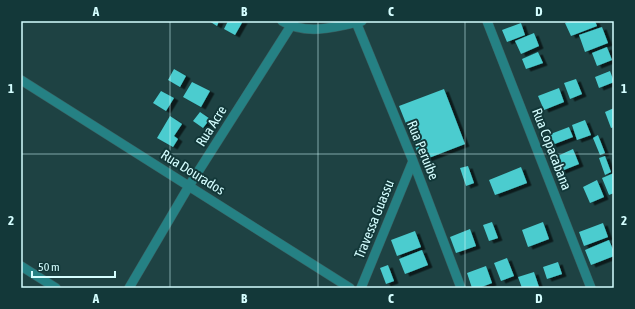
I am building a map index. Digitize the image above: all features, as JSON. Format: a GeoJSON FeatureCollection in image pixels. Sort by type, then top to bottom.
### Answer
{"type":"FeatureCollection","features":[{"type":"Feature","properties":{"kind":"street","name":"Rua Copacabana"},"geometry":{"type":"LineString","coordinates":[[487,21],[591,288]]}},
{"type":"Feature","properties":{"kind":"street"},"geometry":{"type":"LineString","coordinates":[[289,23],[320,30],[359,22]]}},
{"type":"Feature","properties":{"kind":"street","name":"Rua Peruíbe"},"geometry":{"type":"LineString","coordinates":[[359,22],[461,288]]}},
{"type":"Feature","properties":{"kind":"street","name":"Rua Acre"},"geometry":{"type":"LineString","coordinates":[[129,288],[189,186],[289,23]]}},
{"type":"Feature","properties":{"kind":"street","name":"Rua Dourados"},"geometry":{"type":"LineString","coordinates":[[21,80],[350,288]]}},
{"type":"Feature","properties":{"kind":"street","name":"Travessa Guassu"},"geometry":{"type":"LineString","coordinates":[[361,288],[413,161]]}},
{"type":"Feature","properties":{"kind":"street"},"geometry":{"type":"LineString","coordinates":[[21,266],[56,288]]}},
{"type":"Feature","properties":{"kind":"building"},"geometry":{"type":"Polygon","coordinates":[[[209,21],[219,21],[217,26],[209,21]]]}},
{"type":"Feature","properties":{"kind":"building"},"geometry":{"type":"Polygon","coordinates":[[[228,21],[243,21],[235,35],[224,29],[228,21]]]}},
{"type":"Feature","properties":{"kind":"building"},"geometry":{"type":"Polygon","coordinates":[[[569,21],[595,21],[597,26],[571,36],[565,23],[569,21]]]}},
{"type":"Feature","properties":{"kind":"building"},"geometry":{"type":"Polygon","coordinates":[[[521,23],[525,35],[507,42],[502,30],[521,23]]]}},
{"type":"Feature","properties":{"kind":"building"},"geometry":{"type":"Polygon","coordinates":[[[602,27],[608,43],[585,52],[579,35],[602,27]]]}},
{"type":"Feature","properties":{"kind":"building"},"geometry":{"type":"Polygon","coordinates":[[[534,33],[539,46],[521,54],[515,41],[534,33]]]}},
{"type":"Feature","properties":{"kind":"building"},"geometry":{"type":"Polygon","coordinates":[[[607,47],[612,60],[597,66],[592,53],[607,47]]]}},
{"type":"Feature","properties":{"kind":"building"},"geometry":{"type":"Polygon","coordinates":[[[538,52],[543,63],[526,69],[522,59],[538,52]]]}},
{"type":"Feature","properties":{"kind":"building"},"geometry":{"type":"Polygon","coordinates":[[[174,69],[186,76],[180,87],[168,80],[174,69]]]}},
{"type":"Feature","properties":{"kind":"building"},"geometry":{"type":"Polygon","coordinates":[[[610,71],[614,82],[599,88],[595,77],[610,71]]]}},
{"type":"Feature","properties":{"kind":"building"},"geometry":{"type":"Polygon","coordinates":[[[576,79],[582,94],[570,99],[564,83],[576,79]]]}},
{"type":"Feature","properties":{"kind":"building"},"geometry":{"type":"Polygon","coordinates":[[[192,82],[210,91],[201,107],[183,97],[192,82]]]}},
{"type":"Feature","properties":{"kind":"building"},"geometry":{"type":"Polygon","coordinates":[[[559,88],[564,102],[544,110],[538,96],[559,88]]]}},
{"type":"Feature","properties":{"kind":"building"},"geometry":{"type":"Polygon","coordinates":[[[444,89],[465,144],[421,161],[399,106],[444,89]]]}},
{"type":"Feature","properties":{"kind":"building"},"geometry":{"type":"Polygon","coordinates":[[[161,91],[174,98],[166,111],[153,103],[161,91]]]}},
{"type":"Feature","properties":{"kind":"building"},"geometry":{"type":"Polygon","coordinates":[[[614,108],[614,127],[611,128],[605,112],[614,108]]]}},
{"type":"Feature","properties":{"kind":"building"},"geometry":{"type":"Polygon","coordinates":[[[200,112],[210,119],[203,128],[193,121],[200,112]]]}},
{"type":"Feature","properties":{"kind":"building"},"geometry":{"type":"Polygon","coordinates":[[[170,116],[182,124],[174,136],[178,139],[173,147],[157,138],[170,116]]]}},
{"type":"Feature","properties":{"kind":"building"},"geometry":{"type":"Polygon","coordinates":[[[585,120],[591,135],[577,140],[572,125],[585,120]]]}},
{"type":"Feature","properties":{"kind":"building"},"geometry":{"type":"Polygon","coordinates":[[[569,127],[573,137],[552,145],[548,135],[569,127]]]}},
{"type":"Feature","properties":{"kind":"building"},"geometry":{"type":"Polygon","coordinates":[[[598,135],[605,153],[600,155],[593,138],[598,135]]]}},
{"type":"Feature","properties":{"kind":"building"},"geometry":{"type":"Polygon","coordinates":[[[573,149],[579,164],[559,172],[553,158],[573,149]]]}},
{"type":"Feature","properties":{"kind":"building"},"geometry":{"type":"Polygon","coordinates":[[[605,156],[611,172],[605,175],[599,158],[605,156]]]}},
{"type":"Feature","properties":{"kind":"building"},"geometry":{"type":"Polygon","coordinates":[[[468,166],[474,183],[466,186],[460,168],[468,166]]]}},
{"type":"Feature","properties":{"kind":"building"},"geometry":{"type":"Polygon","coordinates":[[[521,167],[527,183],[495,195],[489,180],[521,167]]]}},
{"type":"Feature","properties":{"kind":"building"},"geometry":{"type":"Polygon","coordinates":[[[614,173],[614,193],[609,195],[602,178],[614,173]]]}},
{"type":"Feature","properties":{"kind":"building"},"geometry":{"type":"Polygon","coordinates":[[[597,180],[604,197],[590,203],[583,187],[597,180]]]}},
{"type":"Feature","properties":{"kind":"building"},"geometry":{"type":"Polygon","coordinates":[[[492,222],[498,238],[489,241],[483,225],[492,222]]]}},
{"type":"Feature","properties":{"kind":"building"},"geometry":{"type":"Polygon","coordinates":[[[543,222],[549,239],[528,247],[522,230],[543,222]]]}},
{"type":"Feature","properties":{"kind":"building"},"geometry":{"type":"Polygon","coordinates":[[[603,223],[608,237],[584,246],[579,232],[603,223]]]}},
{"type":"Feature","properties":{"kind":"building"},"geometry":{"type":"Polygon","coordinates":[[[470,229],[476,246],[456,253],[450,237],[470,229]]]}},
{"type":"Feature","properties":{"kind":"building"},"geometry":{"type":"Polygon","coordinates":[[[415,231],[421,247],[397,256],[391,240],[415,231]]]}},
{"type":"Feature","properties":{"kind":"building"},"geometry":{"type":"Polygon","coordinates":[[[609,240],[614,256],[591,265],[585,250],[609,240]]]}},
{"type":"Feature","properties":{"kind":"building"},"geometry":{"type":"Polygon","coordinates":[[[422,250],[428,265],[405,274],[399,259],[422,250]]]}},
{"type":"Feature","properties":{"kind":"building"},"geometry":{"type":"Polygon","coordinates":[[[507,258],[514,276],[501,281],[494,263],[507,258]]]}},
{"type":"Feature","properties":{"kind":"building"},"geometry":{"type":"Polygon","coordinates":[[[558,262],[562,274],[547,279],[543,267],[558,262]]]}},
{"type":"Feature","properties":{"kind":"building"},"geometry":{"type":"Polygon","coordinates":[[[388,265],[394,281],[386,284],[380,268],[388,265]]]}},
{"type":"Feature","properties":{"kind":"building"},"geometry":{"type":"Polygon","coordinates":[[[486,266],[492,283],[479,288],[472,288],[467,273],[486,266]]]}},
{"type":"Feature","properties":{"kind":"building"},"geometry":{"type":"Polygon","coordinates":[[[534,272],[539,287],[522,288],[518,277],[534,272]]]}}]}
